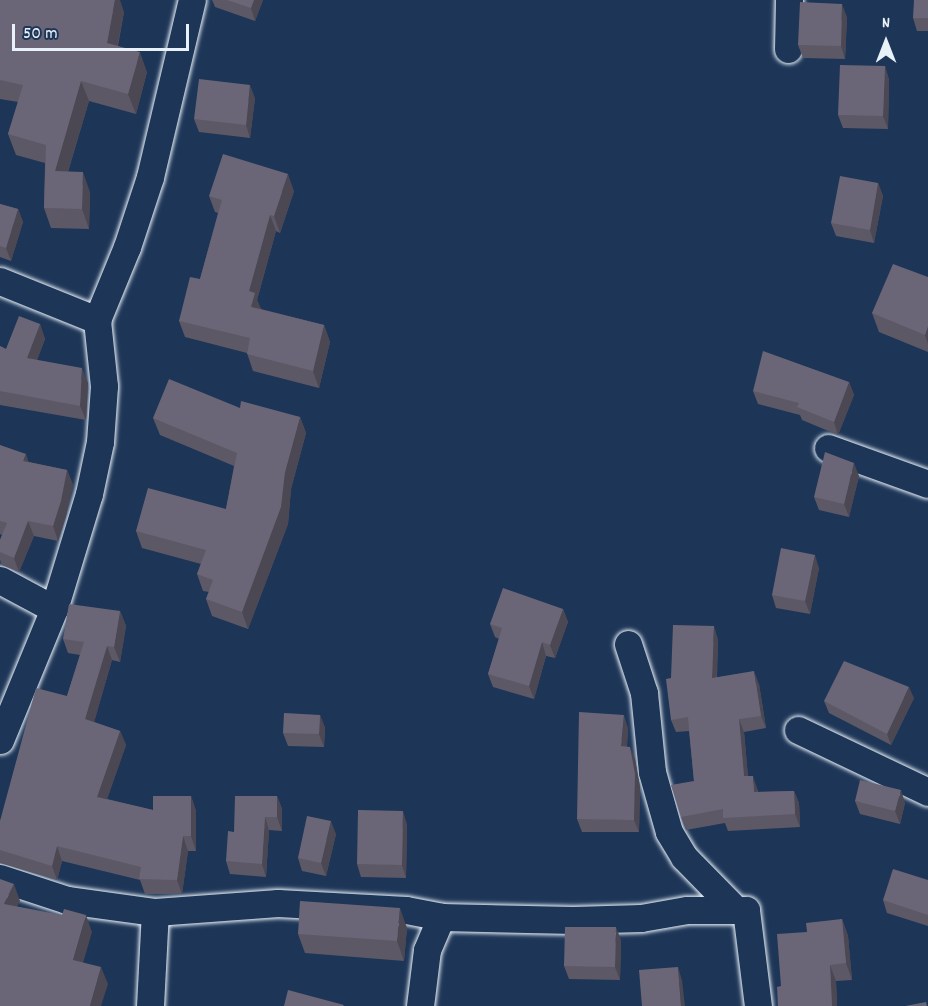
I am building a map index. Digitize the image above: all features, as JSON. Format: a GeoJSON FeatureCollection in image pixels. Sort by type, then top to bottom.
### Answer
{"type":"FeatureCollection","features":[{"type":"Feature","properties":{"kind":"street"},"geometry":{"type":"LineString","coordinates":[[0,740],[54,609],[89,494],[100,442],[104,386],[97,320],[128,247],[150,177],[192,0]]}},
{"type":"Feature","properties":{"kind":"street"},"geometry":{"type":"LineString","coordinates":[[788,48],[789,0]]}},
{"type":"Feature","properties":{"kind":"street"},"geometry":{"type":"LineString","coordinates":[[0,282],[97,320]]}},
{"type":"Feature","properties":{"kind":"street"},"geometry":{"type":"LineString","coordinates":[[828,448],[928,484]]}},
{"type":"Feature","properties":{"kind":"street"},"geometry":{"type":"LineString","coordinates":[[0,580],[54,609]]}},
{"type":"Feature","properties":{"kind":"street"},"geometry":{"type":"LineString","coordinates":[[628,644],[644,693],[652,772],[669,832],[684,857],[735,909]]}},
{"type":"Feature","properties":{"kind":"street"},"geometry":{"type":"LineString","coordinates":[[798,730],[928,792]]}},
{"type":"Feature","properties":{"kind":"street"},"geometry":{"type":"LineString","coordinates":[[0,878],[67,900],[155,912],[278,903],[406,910],[441,917],[584,920],[746,910],[758,1006]]}},
{"type":"Feature","properties":{"kind":"street"},"geometry":{"type":"LineString","coordinates":[[150,1006],[155,912]]}},
{"type":"Feature","properties":{"kind":"street"},"geometry":{"type":"LineString","coordinates":[[420,1006],[428,950],[441,917]]}},
{"type":"Feature","properties":{"kind":"building"},"geometry":{"type":"Polygon","coordinates":[[[0,0],[115,0],[107,43],[140,52],[128,94],[81,81],[55,171],[83,172],[82,209],[44,208],[46,145],[8,134],[23,85],[0,80],[0,0]]]}},
{"type":"Feature","properties":{"kind":"building"},"geometry":{"type":"Polygon","coordinates":[[[227,0],[254,0],[251,8],[227,0]]]}},
{"type":"Feature","properties":{"kind":"building"},"geometry":{"type":"Polygon","coordinates":[[[914,0],[928,0],[928,18],[913,18],[914,0]]]}},
{"type":"Feature","properties":{"kind":"building"},"geometry":{"type":"Polygon","coordinates":[[[800,2],[842,4],[841,46],[798,45],[800,2]]]}},
{"type":"Feature","properties":{"kind":"building"},"geometry":{"type":"Polygon","coordinates":[[[840,65],[885,66],[883,116],[838,115],[840,65]]]}},
{"type":"Feature","properties":{"kind":"building"},"geometry":{"type":"Polygon","coordinates":[[[199,79],[250,85],[246,125],[194,119],[199,79]]]}},
{"type":"Feature","properties":{"kind":"building"},"geometry":{"type":"Polygon","coordinates":[[[223,154],[288,174],[274,216],[270,215],[249,291],[255,293],[251,307],[324,325],[313,371],[247,354],[250,338],[179,321],[190,277],[200,279],[222,200],[209,196],[223,154]]]}},
{"type":"Feature","properties":{"kind":"building"},"geometry":{"type":"Polygon","coordinates":[[[840,176],[878,183],[870,230],[831,223],[840,176]]]}},
{"type":"Feature","properties":{"kind":"building"},"geometry":{"type":"Polygon","coordinates":[[[0,204],[18,209],[6,248],[0,246],[0,204]]]}},
{"type":"Feature","properties":{"kind":"building"},"geometry":{"type":"Polygon","coordinates":[[[893,264],[928,277],[928,326],[925,335],[872,313],[893,264]]]}},
{"type":"Feature","properties":{"kind":"building"},"geometry":{"type":"Polygon","coordinates":[[[19,316],[40,324],[27,358],[82,368],[80,406],[0,391],[0,346],[6,349],[19,316]]]}},
{"type":"Feature","properties":{"kind":"building"},"geometry":{"type":"Polygon","coordinates":[[[763,351],[849,382],[834,422],[797,407],[799,403],[753,391],[763,351]]]}},
{"type":"Feature","properties":{"kind":"building"},"geometry":{"type":"Polygon","coordinates":[[[169,379],[240,408],[241,401],[300,417],[285,472],[281,507],[242,612],[206,599],[213,580],[197,574],[206,550],[136,531],[148,488],[226,509],[237,453],[153,418],[169,379]]]}},
{"type":"Feature","properties":{"kind":"building"},"geometry":{"type":"Polygon","coordinates":[[[0,445],[26,454],[23,461],[67,470],[53,526],[28,521],[14,558],[0,552],[0,540],[7,523],[0,521],[0,445]]]}},
{"type":"Feature","properties":{"kind":"building"},"geometry":{"type":"Polygon","coordinates":[[[825,452],[854,463],[844,504],[814,497],[825,452]]]}},
{"type":"Feature","properties":{"kind":"building"},"geometry":{"type":"Polygon","coordinates":[[[781,548],[815,555],[805,601],[772,595],[781,548]]]}},
{"type":"Feature","properties":{"kind":"building"},"geometry":{"type":"Polygon","coordinates":[[[503,588],[563,609],[550,645],[542,642],[529,686],[488,674],[502,628],[490,624],[503,588]]]}},
{"type":"Feature","properties":{"kind":"building"},"geometry":{"type":"Polygon","coordinates":[[[69,604],[120,611],[114,647],[107,646],[85,719],[120,731],[97,797],[153,810],[153,796],[191,796],[191,836],[183,836],[177,880],[139,879],[141,867],[57,846],[52,866],[0,850],[0,821],[36,688],[67,696],[84,642],[63,639],[69,604]]]}},
{"type":"Feature","properties":{"kind":"building"},"geometry":{"type":"Polygon","coordinates":[[[673,625],[714,626],[712,678],[754,671],[761,716],[739,719],[744,776],[753,776],[754,792],[794,791],[795,814],[723,818],[723,809],[681,817],[671,785],[694,781],[688,717],[671,720],[666,679],[671,678],[673,625]]]}},
{"type":"Feature","properties":{"kind":"building"},"geometry":{"type":"Polygon","coordinates":[[[844,661],[909,687],[887,734],[824,701],[844,661]]]}},
{"type":"Feature","properties":{"kind":"building"},"geometry":{"type":"Polygon","coordinates":[[[579,712],[624,715],[621,746],[630,747],[635,774],[634,820],[577,819],[579,712]]]}},
{"type":"Feature","properties":{"kind":"building"},"geometry":{"type":"Polygon","coordinates":[[[284,713],[320,715],[319,734],[283,733],[284,713]]]}},
{"type":"Feature","properties":{"kind":"building"},"geometry":{"type":"Polygon","coordinates":[[[860,780],[901,790],[895,811],[855,801],[860,780]]]}},
{"type":"Feature","properties":{"kind":"building"},"geometry":{"type":"Polygon","coordinates":[[[235,796],[277,796],[277,817],[265,817],[262,864],[226,861],[228,831],[234,832],[235,796]]]}},
{"type":"Feature","properties":{"kind":"building"},"geometry":{"type":"Polygon","coordinates":[[[358,810],[403,811],[402,865],[357,864],[358,810]]]}},
{"type":"Feature","properties":{"kind":"building"},"geometry":{"type":"Polygon","coordinates":[[[307,816],[331,821],[321,863],[298,858],[307,816]]]}},
{"type":"Feature","properties":{"kind":"building"},"geometry":{"type":"Polygon","coordinates":[[[893,869],[928,880],[928,915],[883,900],[893,869]]]}},
{"type":"Feature","properties":{"kind":"building"},"geometry":{"type":"Polygon","coordinates":[[[0,879],[14,884],[4,904],[62,915],[64,909],[86,915],[73,960],[101,967],[90,1006],[0,1006],[0,879]]]}},
{"type":"Feature","properties":{"kind":"building"},"geometry":{"type":"Polygon","coordinates":[[[300,901],[400,908],[397,941],[298,934],[300,901]]]}},
{"type":"Feature","properties":{"kind":"building"},"geometry":{"type":"Polygon","coordinates":[[[842,919],[846,963],[830,965],[832,1006],[778,1006],[777,987],[781,986],[777,934],[807,932],[806,923],[842,919]]]}},
{"type":"Feature","properties":{"kind":"building"},"geometry":{"type":"Polygon","coordinates":[[[565,927],[616,927],[615,967],[564,966],[565,927]]]}},
{"type":"Feature","properties":{"kind":"building"},"geometry":{"type":"Polygon","coordinates":[[[678,967],[681,1006],[642,1006],[639,970],[678,967]]]}},
{"type":"Feature","properties":{"kind":"building"},"geometry":{"type":"Polygon","coordinates":[[[288,990],[344,1005],[284,1006],[288,990]]]}},
{"type":"Feature","properties":{"kind":"building"},"geometry":{"type":"Polygon","coordinates":[[[926,1002],[927,1006],[905,1006],[926,1002]]]}}]}
